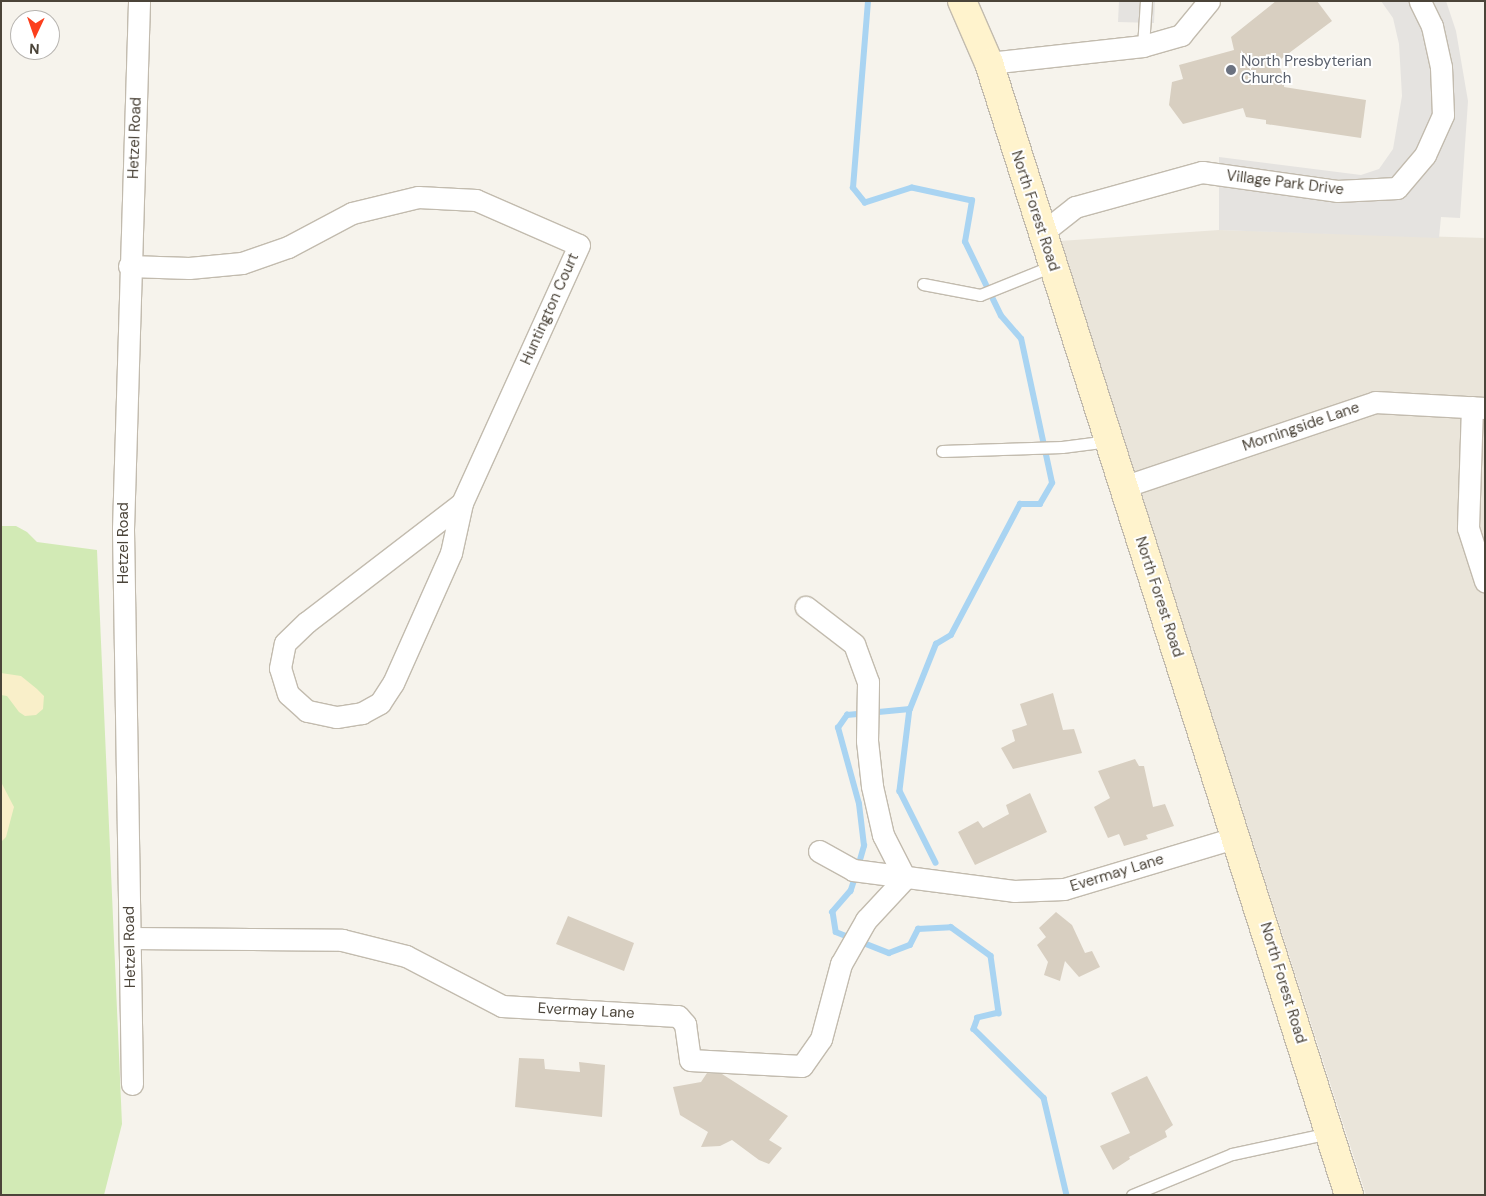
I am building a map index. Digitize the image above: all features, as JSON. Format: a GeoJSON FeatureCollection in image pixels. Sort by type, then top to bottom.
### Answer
{"type":"FeatureCollection","features":[{"type":"Feature","properties":{"kind":"main road","name":"North Forest Road"},"geometry":{"type":"LineString","coordinates":[[962,1],[989,63],[1123,487],[1238,837],[1349,1195]]}},
{"type":"Feature","properties":{"kind":"street","name":"Hetzel Road"},"geometry":{"type":"LineString","coordinates":[[132,1084],[123,529],[129,266],[139,1]]}},
{"type":"Feature","properties":{"kind":"street"},"geometry":{"type":"LineString","coordinates":[[989,63],[1143,46],[1180,35],[1209,1]]}},
{"type":"Feature","properties":{"kind":"street","name":"Village Park Drive"},"geometry":{"type":"LineString","coordinates":[[1042,233],[1075,207],[1202,172],[1337,191],[1397,188],[1425,155],[1442,115],[1441,67],[1432,26],[1420,1]]}},
{"type":"Feature","properties":{"kind":"street","name":"Huntington Court"},"geometry":{"type":"LineString","coordinates":[[129,266],[189,268],[242,263],[288,247],[352,213],[418,197],[476,200],[579,245],[462,503],[451,553],[393,683],[380,703],[362,713],[336,717],[307,711],[288,694],[280,668],[285,642],[307,622],[462,503]]}},
{"type":"Feature","properties":{"kind":"street","name":"Morningside Lane"},"geometry":{"type":"LineString","coordinates":[[1123,487],[1375,402],[1478,408]]}},
{"type":"Feature","properties":{"kind":"street"},"geometry":{"type":"LineString","coordinates":[[1478,408],[1468,528],[1485,581]]}},
{"type":"Feature","properties":{"kind":"street"},"geometry":{"type":"LineString","coordinates":[[806,607],[854,644],[868,682],[867,741],[872,786],[883,835],[905,878]]}},
{"type":"Feature","properties":{"kind":"street","name":"Evermay Lane"},"geometry":{"type":"LineString","coordinates":[[819,851],[853,870],[905,878],[1014,890],[1064,889],[1238,837]]}},
{"type":"Feature","properties":{"kind":"street","name":"Evermay Lane"},"geometry":{"type":"LineString","coordinates":[[130,938],[342,940],[406,956],[502,1006],[678,1016],[685,1024],[690,1060],[802,1066],[821,1039],[841,964],[866,920],[905,878]]}},
{"type":"Feature","properties":{"kind":"lane"},"geometry":{"type":"LineString","coordinates":[[1143,46],[1146,1]]}},
{"type":"Feature","properties":{"kind":"lane"},"geometry":{"type":"LineString","coordinates":[[923,284],[980,295],[1052,266]]}},
{"type":"Feature","properties":{"kind":"lane"},"geometry":{"type":"LineString","coordinates":[[942,451],[1062,447],[1109,441]]}},
{"type":"Feature","properties":{"kind":"lane"},"geometry":{"type":"LineString","coordinates":[[1132,1195],[1232,1154],[1329,1133]]}},
{"type":"Feature","properties":{"kind":"shaded area"},"geometry":{"type":"Polygon","coordinates":[[[1119,1],[1155,1],[1154,23],[1118,22],[1119,1]]]}},
{"type":"Feature","properties":{"kind":"shaded area"},"geometry":{"type":"Polygon","coordinates":[[[1381,1],[1446,1],[1456,31],[1468,101],[1460,218],[1441,217],[1439,238],[1219,230],[1219,157],[1361,175],[1379,169],[1393,149],[1402,96],[1399,44],[1393,18],[1381,1]]]}},
{"type":"Feature","properties":{"kind":"shaded area"},"geometry":{"type":"Polygon","coordinates":[[[1219,230],[1485,238],[1485,1195],[1366,1195],[1060,241],[1219,230]]]}},
{"type":"Feature","properties":{"kind":"green space"},"geometry":{"type":"Polygon","coordinates":[[[1,526],[16,526],[27,532],[37,542],[97,550],[122,1124],[104,1195],[1,1195],[1,526]]]}},
{"type":"Feature","properties":{"kind":"sand"},"geometry":{"type":"Polygon","coordinates":[[[1,673],[21,676],[37,689],[44,696],[43,709],[36,715],[25,716],[19,712],[7,696],[1,695],[1,673]]]}},
{"type":"Feature","properties":{"kind":"sand"},"geometry":{"type":"Polygon","coordinates":[[[1,782],[14,807],[6,837],[1,842],[1,782]]]}},
{"type":"Feature","properties":{"kind":"building","name":"North Presbyterian Church"},"geometry":{"type":"Polygon","coordinates":[[[1276,1],[1317,1],[1332,21],[1277,62],[1284,76],[1284,87],[1366,100],[1361,138],[1266,124],[1266,120],[1246,117],[1243,108],[1183,124],[1169,105],[1172,82],[1183,79],[1179,65],[1234,50],[1231,37],[1276,1]]]}},
{"type":"Feature","properties":{"kind":"building"},"geometry":{"type":"Polygon","coordinates":[[[1053,693],[1063,730],[1074,729],[1082,753],[1013,769],[1001,748],[1015,741],[1012,730],[1027,725],[1020,704],[1053,693]]]}},
{"type":"Feature","properties":{"kind":"building"},"geometry":{"type":"Polygon","coordinates":[[[1135,759],[1139,766],[1144,766],[1153,807],[1165,804],[1174,826],[1146,835],[1148,839],[1124,846],[1119,834],[1108,838],[1094,807],[1110,798],[1098,771],[1135,759]]]}},
{"type":"Feature","properties":{"kind":"building"},"geometry":{"type":"Polygon","coordinates":[[[1030,793],[1047,832],[975,865],[958,832],[978,821],[983,828],[1009,814],[1006,805],[1030,793]]]}},
{"type":"Feature","properties":{"kind":"building"},"geometry":{"type":"Polygon","coordinates":[[[1056,912],[1072,925],[1085,953],[1092,951],[1100,967],[1079,977],[1065,961],[1060,981],[1044,975],[1048,962],[1037,945],[1046,937],[1039,928],[1056,912]]]}},
{"type":"Feature","properties":{"kind":"building"},"geometry":{"type":"Polygon","coordinates":[[[568,916],[634,943],[624,971],[556,944],[568,916]]]}},
{"type":"Feature","properties":{"kind":"building"},"geometry":{"type":"Polygon","coordinates":[[[519,1058],[544,1059],[545,1069],[580,1072],[579,1062],[605,1065],[602,1117],[515,1107],[519,1058]]]}},
{"type":"Feature","properties":{"kind":"building"},"geometry":{"type":"Polygon","coordinates":[[[707,1073],[722,1074],[788,1116],[769,1140],[782,1148],[769,1164],[759,1160],[732,1140],[720,1146],[701,1147],[708,1132],[680,1115],[673,1087],[701,1082],[707,1073]]]}},
{"type":"Feature","properties":{"kind":"building"},"geometry":{"type":"Polygon","coordinates":[[[1147,1076],[1173,1125],[1165,1131],[1167,1137],[1129,1157],[1130,1159],[1113,1170],[1100,1146],[1130,1133],[1111,1093],[1147,1076]]]}},
{"type":"Feature","properties":{"kind":"waterway"},"geometry":{"type":"LineString","coordinates":[[858,867],[864,846],[859,804],[838,728],[847,715],[910,709],[936,644],[951,635],[1020,504],[1040,504],[1052,483],[1021,339],[1001,316],[965,242],[972,201],[912,188],[865,203],[853,188],[868,1]]}},
{"type":"Feature","properties":{"kind":"waterway"},"geometry":{"type":"LineString","coordinates":[[910,709],[900,791],[936,863]]}},
{"type":"Feature","properties":{"kind":"waterway"},"geometry":{"type":"LineString","coordinates":[[856,876],[851,891],[833,912],[836,932],[889,953],[910,945],[918,929],[951,927],[991,956],[999,1013],[978,1018],[974,1029],[1044,1098],[1067,1195]]}},
{"type":"Feature","properties":{"kind":"place","name":"North Presbyterian Church"},"geometry":{"type":"Point","coordinates":[1231,70]}}]}
